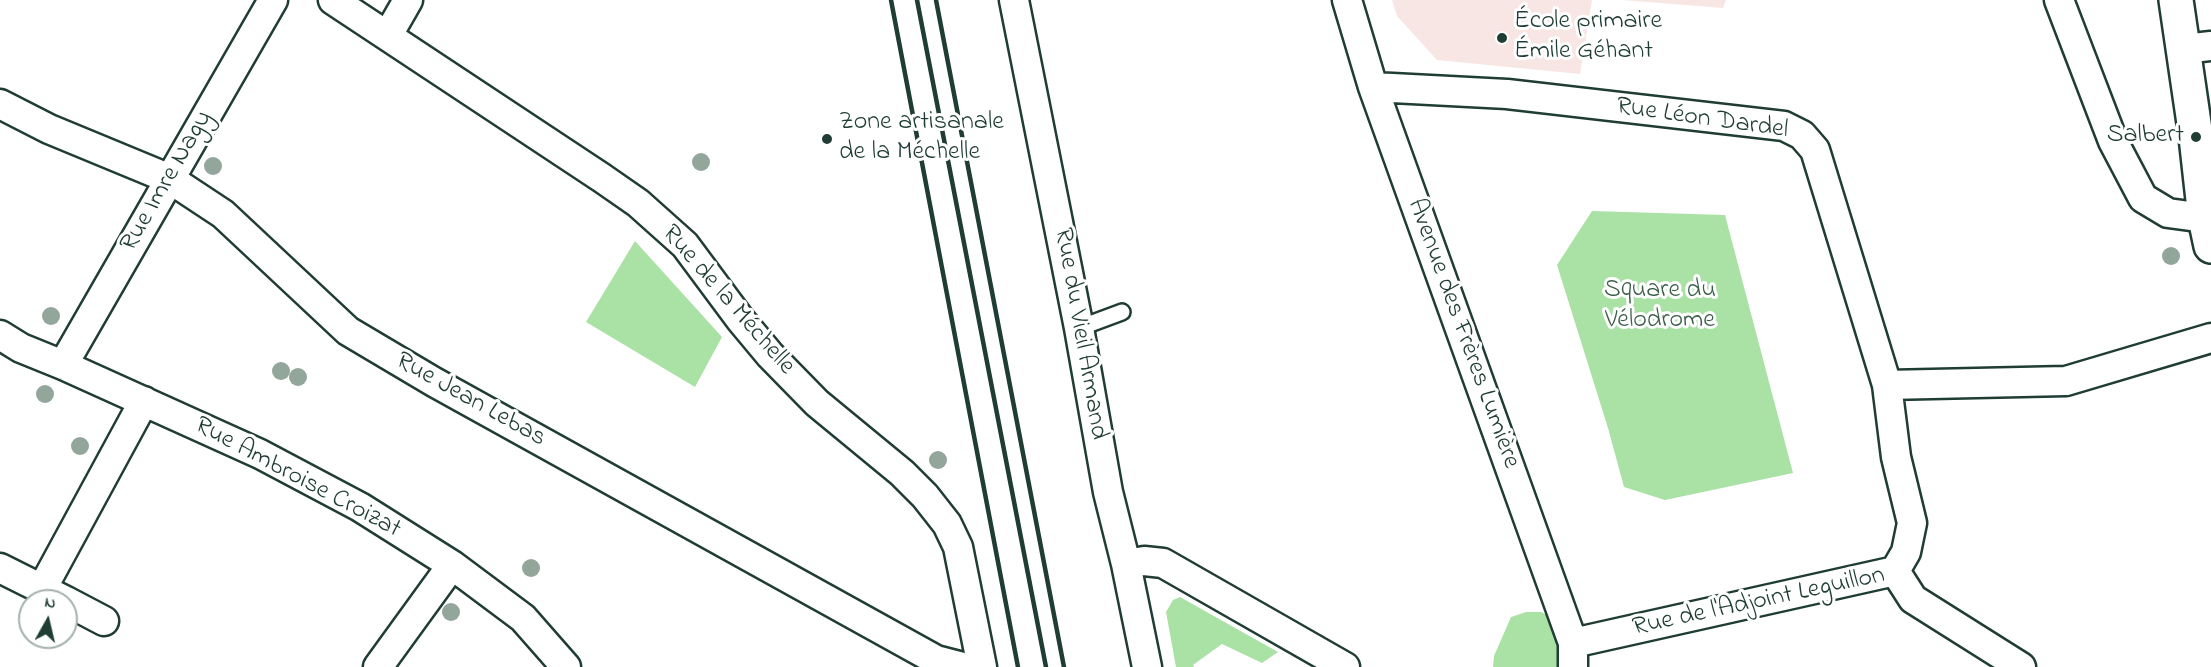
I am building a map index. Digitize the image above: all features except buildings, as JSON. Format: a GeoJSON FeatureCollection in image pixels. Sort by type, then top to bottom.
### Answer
{"type":"FeatureCollection","features":[{"type":"Feature","properties":{"kind":"main road"},"geometry":{"type":"LineString","coordinates":[[2176,0],[2197,48],[2208,232]]}},
{"type":"Feature","properties":{"kind":"street","name":"Rue Imre Nagy"},"geometry":{"type":"LineString","coordinates":[[63,365],[273,0]]}},
{"type":"Feature","properties":{"kind":"street","name":"Rue de la Méchelle"},"geometry":{"type":"LineString","coordinates":[[333,0],[638,203],[685,245],[770,356],[817,403],[902,473],[925,496],[947,524],[958,547],[982,667]]}},
{"type":"Feature","properties":{"kind":"street"},"geometry":{"type":"LineString","coordinates":[[388,35],[408,0]]}},
{"type":"Feature","properties":{"kind":"street","name":"Rue du Vieil Armand"},"geometry":{"type":"LineString","coordinates":[[1014,0],[1079,328],[1108,492],[1126,564],[1147,667]]}},
{"type":"Feature","properties":{"kind":"street","name":"Avenue des Frères Lumière"},"geometry":{"type":"LineString","coordinates":[[1347,0],[1373,87],[1578,659]]}},
{"type":"Feature","properties":{"kind":"street"},"geometry":{"type":"LineString","coordinates":[[2059,0],[2114,141],[2143,198],[2208,232]]}},
{"type":"Feature","properties":{"kind":"street","name":"Rue Léon Dardel"},"geometry":{"type":"LineString","coordinates":[[1373,87],[1508,94],[1784,126],[1802,135],[1815,150],[1887,385],[1896,457],[1912,523],[1906,552],[1895,570]]}},
{"type":"Feature","properties":{"kind":"street","name":"Rue Jean Lebas"},"geometry":{"type":"LineString","coordinates":[[0,104],[49,129],[170,179],[223,214],[348,331],[434,382],[936,660],[963,667]]}},
{"type":"Feature","properties":{"kind":"street","name":"Rue Ambroise Croizat"},"geometry":{"type":"LineString","coordinates":[[0,335],[21,348],[260,454],[352,502],[452,565],[523,618],[566,667]]}},
{"type":"Feature","properties":{"kind":"street"},"geometry":{"type":"LineString","coordinates":[[1887,385],[2066,381],[2211,338]]}},
{"type":"Feature","properties":{"kind":"street"},"geometry":{"type":"LineString","coordinates":[[62,589],[144,401]]}},
{"type":"Feature","properties":{"kind":"street"},"geometry":{"type":"LineString","coordinates":[[1126,564],[1144,561],[1163,563],[1345,667]]}},
{"type":"Feature","properties":{"kind":"street"},"geometry":{"type":"LineString","coordinates":[[378,667],[452,565]]}},
{"type":"Feature","properties":{"kind":"street"},"geometry":{"type":"LineString","coordinates":[[0,568],[42,589]]}},
{"type":"Feature","properties":{"kind":"street","name":"Rue de l'Adjoint Leguillon"},"geometry":{"type":"LineString","coordinates":[[1578,659],[1895,570],[1913,599],[2021,667]]}},
{"type":"Feature","properties":{"kind":"street"},"geometry":{"type":"LineString","coordinates":[[78,607],[104,621]]}},
{"type":"Feature","properties":{"kind":"lane"},"geometry":{"type":"LineString","coordinates":[[1079,328],[1122,312]]}},
{"type":"Feature","properties":{"kind":"shaded area","name":"École primaire Émile Géhant"},"geometry":{"type":"Polygon","coordinates":[[[1392,0],[1592,0],[1580,74],[1437,60],[1397,16],[1392,0]]]}},
{"type":"Feature","properties":{"kind":"shaded area","name":"École primaire Émile Géhant"},"geometry":{"type":"Polygon","coordinates":[[[1623,0],[1726,0],[1723,8],[1623,0]]]}},
{"type":"Feature","properties":{"kind":"green space","name":"Square du Vélodrome"},"geometry":{"type":"Polygon","coordinates":[[[1592,211],[1725,215],[1793,473],[1665,500],[1624,487],[1557,265],[1592,211]]]}},
{"type":"Feature","properties":{"kind":"green space"},"geometry":{"type":"Polygon","coordinates":[[[635,241],[722,337],[695,387],[586,322],[635,241]]]}},
{"type":"Feature","properties":{"kind":"green space"},"geometry":{"type":"Polygon","coordinates":[[[1180,597],[1278,652],[1262,663],[1222,644],[1193,665],[1194,667],[1176,667],[1166,612],[1173,600],[1180,597]]]}},
{"type":"Feature","properties":{"kind":"green space"},"geometry":{"type":"Polygon","coordinates":[[[1526,612],[1541,612],[1552,617],[1562,667],[1493,667],[1494,656],[1511,617],[1526,612]]]}},
{"type":"Feature","properties":{"kind":"railway"},"geometry":{"type":"LineString","coordinates":[[891,0],[1018,667]]}},
{"type":"Feature","properties":{"kind":"railway"},"geometry":{"type":"LineString","coordinates":[[917,0],[1046,667]]}},
{"type":"Feature","properties":{"kind":"railway"},"geometry":{"type":"LineString","coordinates":[[936,0],[1064,667]]}},
{"type":"Feature","properties":{"kind":"place","name":"École primaire Émile Géhant"},"geometry":{"type":"Point","coordinates":[1502,38]}},
{"type":"Feature","properties":{"kind":"place","name":"Salbert"},"geometry":{"type":"Point","coordinates":[2196,137]}},
{"type":"Feature","properties":{"kind":"place","name":"Zone artisanale de la Méchelle"},"geometry":{"type":"Point","coordinates":[827,139]}}]}
